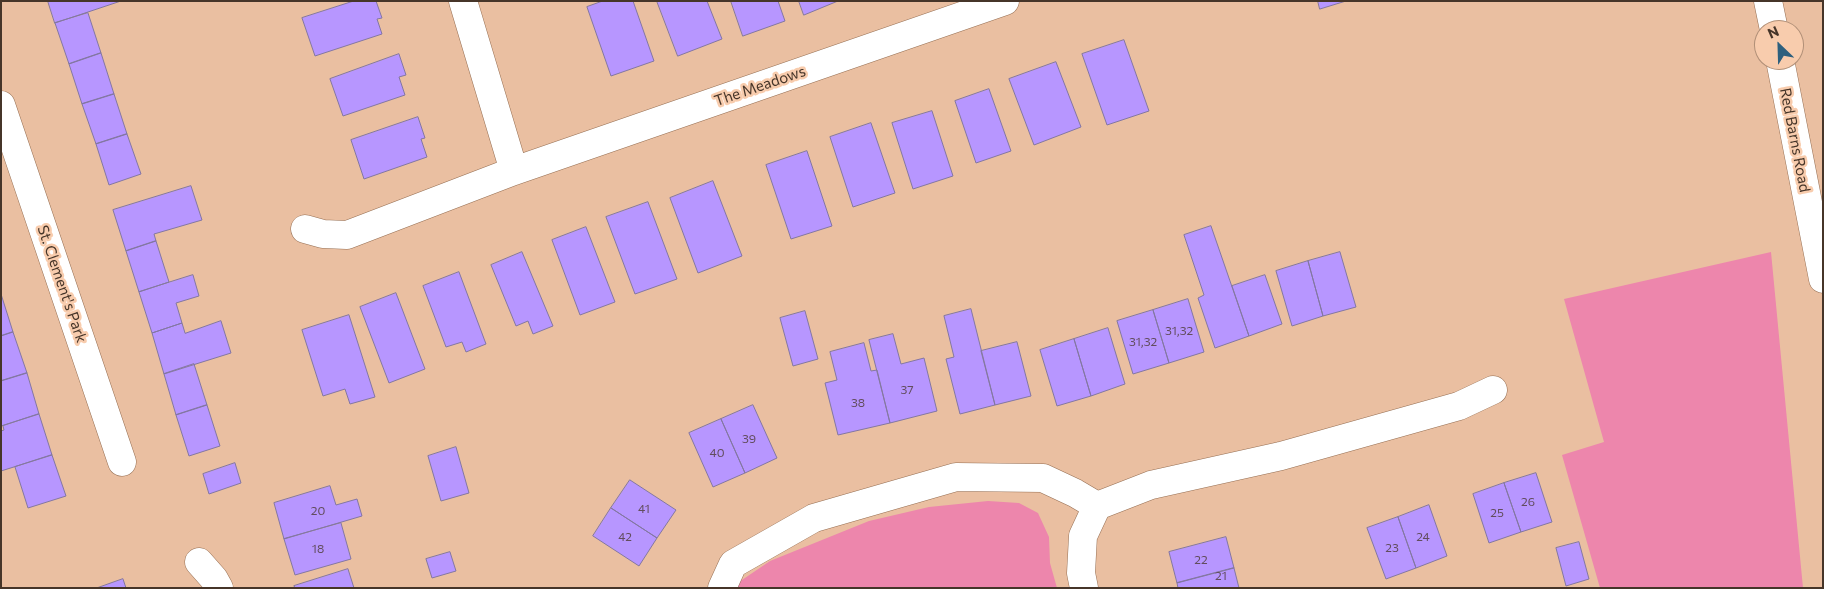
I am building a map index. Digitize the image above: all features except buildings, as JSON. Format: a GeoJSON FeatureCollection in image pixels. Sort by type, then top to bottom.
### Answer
{"type":"FeatureCollection","features":[{"type":"Feature","properties":{"kind":"street"},"geometry":{"type":"LineString","coordinates":[[464,1],[514,171]]}},
{"type":"Feature","properties":{"kind":"street","name":"The Meadows"},"geometry":{"type":"LineString","coordinates":[[305,229],[323,234],[347,234],[514,171],[1005,1]]}},
{"type":"Feature","properties":{"kind":"street"},"geometry":{"type":"LineString","coordinates":[[1768,1],[1772,20]]}},
{"type":"Feature","properties":{"kind":"street","name":"Red Barns Road"},"geometry":{"type":"LineString","coordinates":[[1782,70],[1823,279]]}},
{"type":"Feature","properties":{"kind":"street","name":"St. Clement's Park"},"geometry":{"type":"LineString","coordinates":[[1,105],[122,462]]}},
{"type":"Feature","properties":{"kind":"street"},"geometry":{"type":"LineString","coordinates":[[1084,588],[1081,573],[1082,536],[1097,506],[1151,485],[1281,456],[1459,406],[1493,390]]}},
{"type":"Feature","properties":{"kind":"street"},"geometry":{"type":"LineString","coordinates":[[722,588],[733,564],[814,518],[956,477],[1043,478],[1097,506]]}},
{"type":"Feature","properties":{"kind":"street"},"geometry":{"type":"LineString","coordinates":[[199,562],[214,579],[219,588]]}},
{"type":"Feature","properties":{"kind":"shaded area"},"geometry":{"type":"Polygon","coordinates":[[[1771,252],[1803,588],[1600,588],[1562,455],[1604,442],[1564,299],[1771,252]]]}},
{"type":"Feature","properties":{"kind":"shaded area"},"geometry":{"type":"Polygon","coordinates":[[[988,501],[1019,503],[1038,513],[1049,537],[1050,563],[1057,588],[737,588],[739,582],[770,561],[869,521],[929,507],[988,501]]]}}]}
